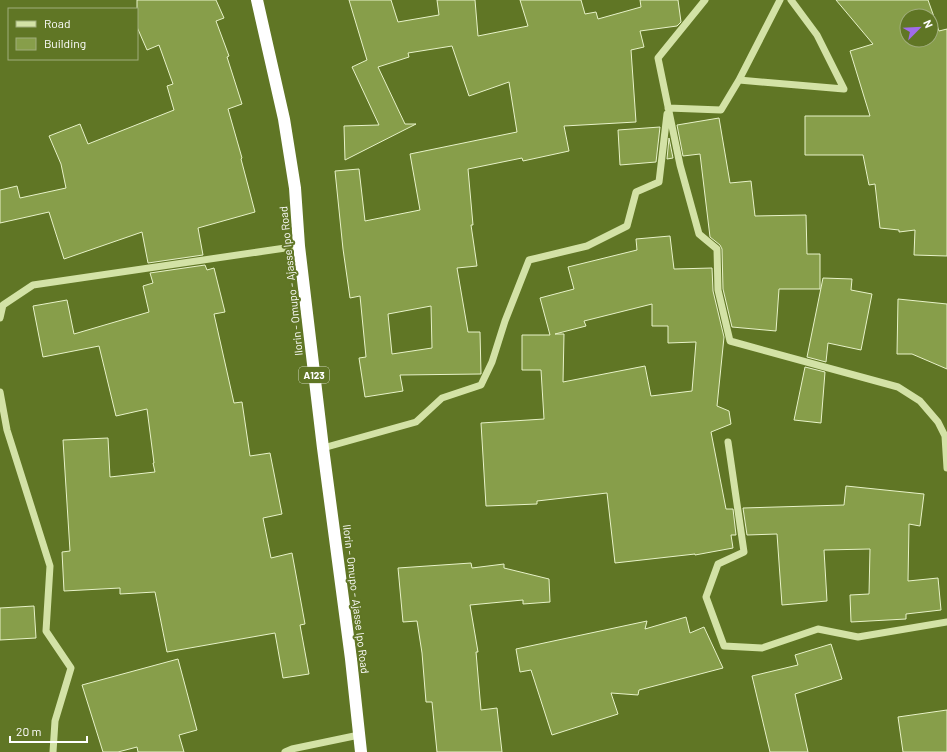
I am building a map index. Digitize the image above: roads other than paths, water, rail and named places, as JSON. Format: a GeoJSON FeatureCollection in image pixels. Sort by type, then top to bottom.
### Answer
{"type":"FeatureCollection","features":[{"type":"Feature","properties":{"kind":"highway","name":"Ilorin - Omupo - Ajasse Ipo Road"},"geometry":{"type":"LineString","coordinates":[[257,0],[284,119],[295,188],[299,246],[323,448],[351,659],[361,752]]}},
{"type":"Feature","properties":{"kind":"street"},"geometry":{"type":"LineString","coordinates":[[704,0],[658,58],[680,165],[699,234],[717,249],[718,290],[730,341],[898,387],[920,401],[938,422],[945,436],[947,468]]}},
{"type":"Feature","properties":{"kind":"street"},"geometry":{"type":"LineString","coordinates":[[668,108],[721,110],[739,80],[780,0]]}},
{"type":"Feature","properties":{"kind":"street"},"geometry":{"type":"LineString","coordinates":[[739,80],[844,89],[817,35],[791,0]]}},
{"type":"Feature","properties":{"kind":"street"},"geometry":{"type":"LineString","coordinates":[[323,448],[416,422],[442,398],[481,385],[492,362],[505,320],[529,260],[587,246],[627,226],[636,192],[659,182],[668,108]]}},
{"type":"Feature","properties":{"kind":"street"},"geometry":{"type":"LineString","coordinates":[[0,318],[3,305],[34,285],[299,246]]}},
{"type":"Feature","properties":{"kind":"street"},"geometry":{"type":"LineString","coordinates":[[0,392],[3,430],[50,566],[46,631],[71,668],[55,721],[53,752]]}},
{"type":"Feature","properties":{"kind":"street"},"geometry":{"type":"LineString","coordinates":[[728,442],[744,552],[718,564],[706,597],[724,646],[762,648],[818,629],[858,637],[947,622]]}},
{"type":"Feature","properties":{"kind":"street"},"geometry":{"type":"LineString","coordinates":[[285,752],[292,749],[359,735]]}}]}
